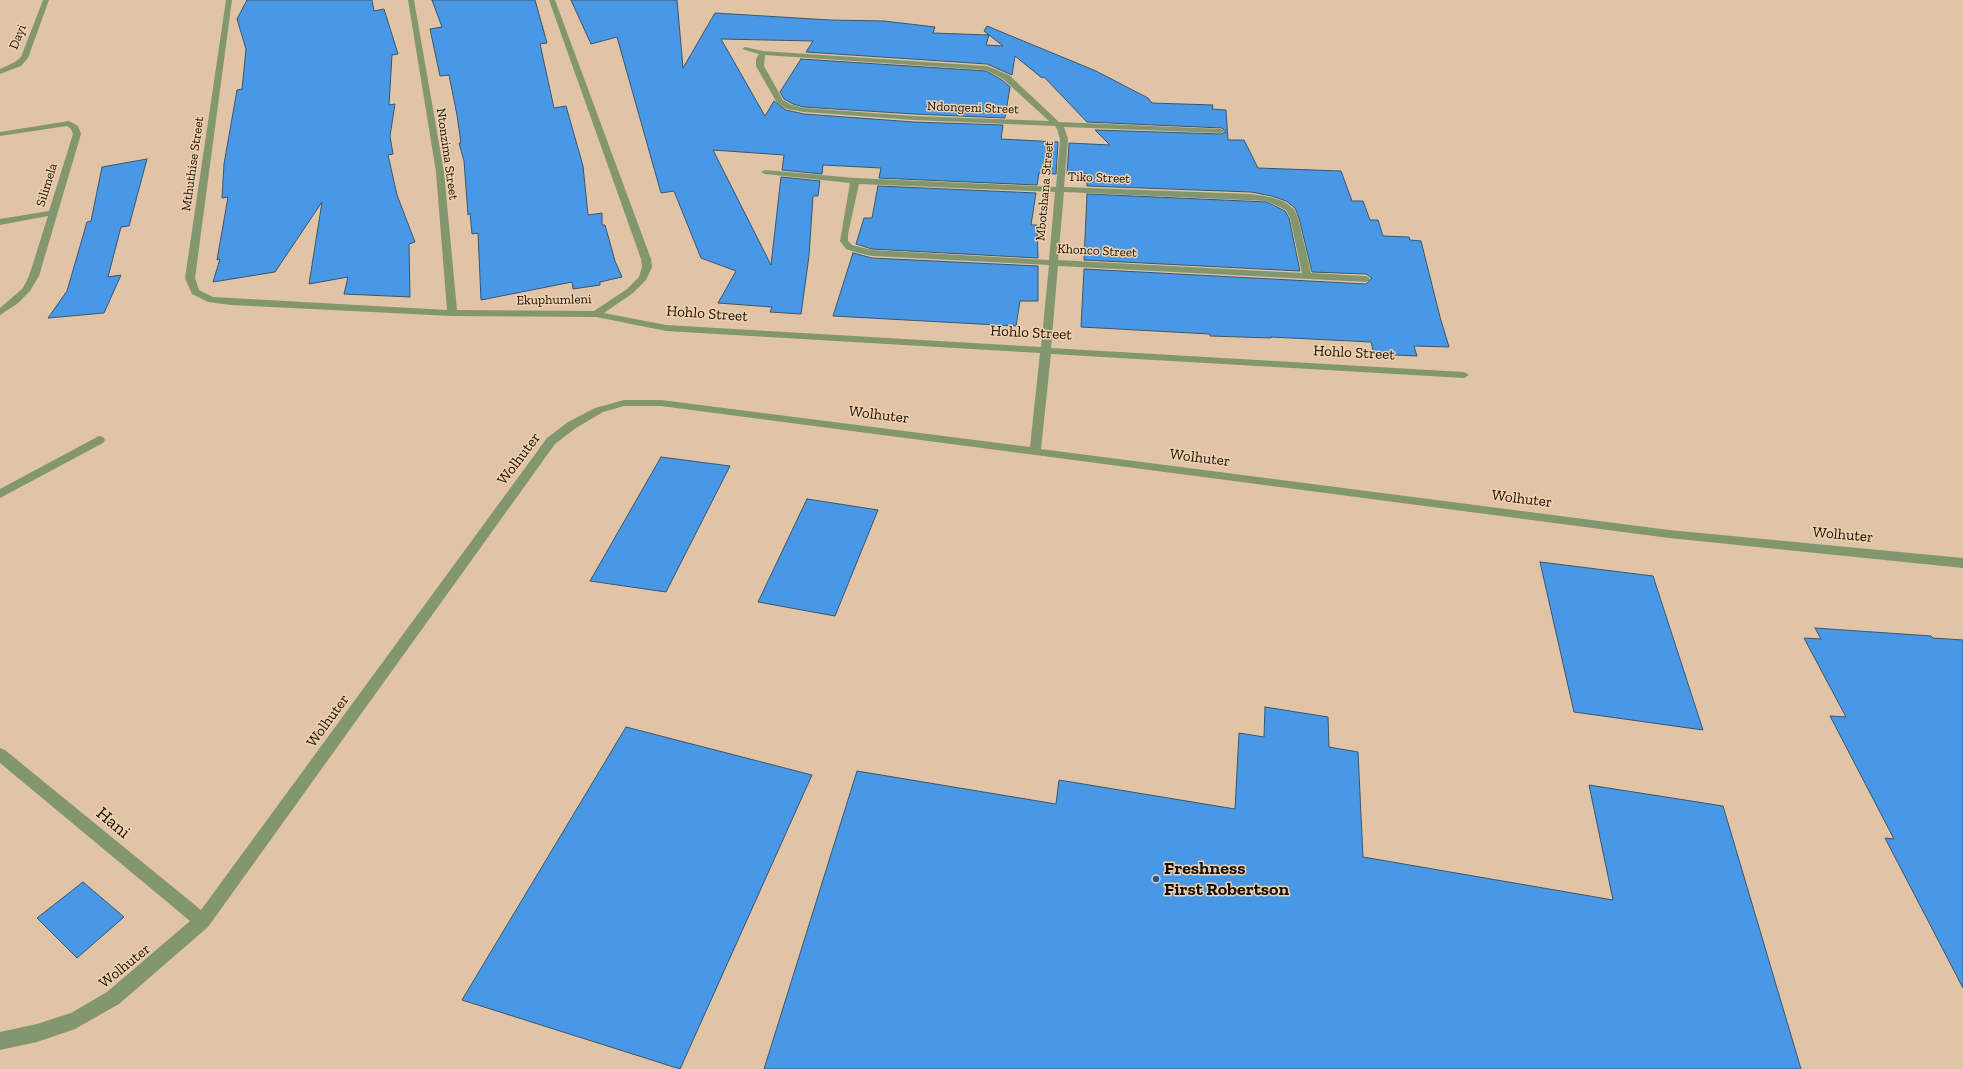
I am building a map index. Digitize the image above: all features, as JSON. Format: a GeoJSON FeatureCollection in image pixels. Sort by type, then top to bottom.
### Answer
{"type":"FeatureCollection","features":[{"type":"Feature","properties":{"kind":"street","name":"Dayi"},"geometry":{"type":"LineString","coordinates":[[0,72],[18,64],[24,58],[46,0]]}},
{"type":"Feature","properties":{"kind":"street","name":"Mthuthise Street"},"geometry":{"type":"LineString","coordinates":[[229,0],[190,278],[195,292],[202,297],[231,302]]}},
{"type":"Feature","properties":{"kind":"street","name":"Ntonzima Street"},"geometry":{"type":"LineString","coordinates":[[411,0],[440,172],[452,313]]}},
{"type":"Feature","properties":{"kind":"street","name":"Ekuphumleni"},"geometry":{"type":"LineString","coordinates":[[231,302],[452,313],[596,314],[630,291],[643,278],[647,267],[646,259],[552,0]]}},
{"type":"Feature","properties":{"kind":"street","name":"Mbotshana Street"},"geometry":{"type":"LineString","coordinates":[[745,49],[763,53],[987,68],[1006,77],[1061,128],[1064,139],[1052,262],[1046,349],[1034,450]]}},
{"type":"Feature","properties":{"kind":"street","name":"Ndongeni Street"},"geometry":{"type":"LineString","coordinates":[[763,53],[760,59],[760,66],[780,101],[790,107],[899,117],[1221,131]]}},
{"type":"Feature","properties":{"kind":"street","name":"Silimela"},"geometry":{"type":"LineString","coordinates":[[0,134],[69,123],[75,128],[77,134],[34,276],[27,289],[14,302],[0,312]]}},
{"type":"Feature","properties":{"kind":"street","name":"Tiko Street"},"geometry":{"type":"LineString","coordinates":[[765,172],[855,180],[1251,197],[1268,199],[1282,204],[1290,209],[1294,218],[1307,275]]}},
{"type":"Feature","properties":{"kind":"street","name":"Khonco Street"},"geometry":{"type":"LineString","coordinates":[[855,180],[844,234],[844,241],[849,247],[872,253],[1366,279]]}},
{"type":"Feature","properties":{"kind":"street"},"geometry":{"type":"LineString","coordinates":[[0,222],[52,213]]}},
{"type":"Feature","properties":{"kind":"street","name":"Hohlo Street"},"geometry":{"type":"LineString","coordinates":[[596,314],[666,328],[1046,349],[1464,375]]}},
{"type":"Feature","properties":{"kind":"street","name":"Wolhuter"},"geometry":{"type":"LineString","coordinates":[[0,1041],[37,1033],[75,1020],[113,998],[202,922],[551,441],[572,425],[599,410],[624,403],[661,403],[1034,450],[1151,468],[1669,534],[1963,563]]}},
{"type":"Feature","properties":{"kind":"street"},"geometry":{"type":"LineString","coordinates":[[0,494],[99,440]]}},
{"type":"Feature","properties":{"kind":"street","name":"Hani"},"geometry":{"type":"LineString","coordinates":[[0,754],[202,922]]}},
{"type":"Feature","properties":{"kind":"building"},"geometry":{"type":"Polygon","coordinates":[[[247,0],[372,0],[374,11],[384,9],[398,54],[392,55],[389,105],[395,104],[390,136],[393,154],[388,155],[397,195],[415,242],[409,244],[410,297],[344,294],[348,277],[309,284],[322,202],[275,272],[213,282],[220,259],[217,260],[228,197],[222,198],[224,164],[237,90],[242,89],[246,49],[237,19],[247,0]]]}},
{"type":"Feature","properties":{"kind":"building"},"geometry":{"type":"Polygon","coordinates":[[[432,0],[535,0],[547,43],[540,44],[554,108],[566,106],[583,166],[588,215],[602,213],[602,225],[605,225],[615,261],[622,277],[600,282],[600,285],[573,289],[572,282],[481,300],[478,233],[472,234],[470,213],[468,215],[464,161],[459,143],[461,143],[457,115],[449,75],[440,76],[430,29],[442,27],[432,0]]]}},
{"type":"Feature","properties":{"kind":"building"},"geometry":{"type":"Polygon","coordinates":[[[571,0],[677,0],[683,68],[715,13],[830,20],[884,21],[935,27],[933,33],[989,35],[986,45],[1003,46],[984,31],[987,26],[1096,71],[1148,98],[1152,103],[1213,105],[1212,109],[1226,110],[1228,140],[1244,140],[1258,168],[1341,171],[1352,201],[1363,201],[1370,220],[1378,220],[1383,236],[1409,237],[1410,240],[1421,241],[1449,347],[1414,346],[1417,356],[1374,354],[1371,342],[1271,337],[1210,336],[1210,334],[1081,327],[1084,269],[1366,284],[1372,278],[1366,274],[1312,272],[1299,218],[1295,208],[1286,201],[1272,196],[1251,192],[1087,186],[1086,174],[1067,174],[1069,143],[1110,145],[1095,130],[1221,134],[1226,132],[1222,128],[1087,122],[1044,77],[1042,78],[1015,56],[1012,75],[987,64],[806,52],[813,41],[721,39],[765,116],[774,101],[786,110],[804,114],[914,122],[1003,125],[1001,139],[1058,142],[1056,174],[1039,173],[1037,185],[879,178],[881,168],[823,165],[822,174],[782,170],[784,155],[713,150],[771,265],[781,177],[820,181],[818,196],[813,196],[809,256],[801,314],[770,312],[772,307],[718,303],[736,271],[701,258],[674,191],[661,193],[617,37],[591,44],[571,0]]]}},
{"type":"Feature","properties":{"kind":"building"},"geometry":{"type":"Polygon","coordinates":[[[801,59],[986,71],[1002,80],[1010,87],[1005,118],[804,107],[793,104],[784,99],[780,92],[801,59]]]}},
{"type":"Feature","properties":{"kind":"building"},"geometry":{"type":"Polygon","coordinates":[[[147,159],[129,226],[121,227],[108,277],[121,275],[104,313],[48,318],[67,291],[87,222],[91,221],[102,167],[147,159]]]}},
{"type":"Feature","properties":{"kind":"building"},"geometry":{"type":"Polygon","coordinates":[[[878,186],[1036,193],[1031,225],[1037,225],[1038,258],[872,249],[856,244],[864,218],[872,218],[878,186]]]}},
{"type":"Feature","properties":{"kind":"building"},"geometry":{"type":"Polygon","coordinates":[[[1087,194],[1267,202],[1285,211],[1289,218],[1300,271],[1084,260],[1087,194]]]}},
{"type":"Feature","properties":{"kind":"building"},"geometry":{"type":"Polygon","coordinates":[[[853,253],[872,258],[1038,266],[1038,301],[1020,301],[1016,326],[833,316],[853,253]]]}},
{"type":"Feature","properties":{"kind":"building"},"geometry":{"type":"Polygon","coordinates":[[[661,457],[730,466],[666,592],[590,581],[661,457]]]}},
{"type":"Feature","properties":{"kind":"building"},"geometry":{"type":"Polygon","coordinates":[[[807,499],[878,510],[835,616],[758,602],[807,499]]]}},
{"type":"Feature","properties":{"kind":"building"},"geometry":{"type":"Polygon","coordinates":[[[1540,562],[1653,576],[1703,730],[1574,712],[1540,562]]]}},
{"type":"Feature","properties":{"kind":"building"},"geometry":{"type":"Polygon","coordinates":[[[1815,628],[1931,636],[1933,638],[1963,640],[1963,988],[1885,838],[1894,839],[1830,716],[1846,717],[1804,638],[1821,639],[1815,628]]]}},
{"type":"Feature","properties":{"kind":"building","name":"Freshness First Robertson"},"geometry":{"type":"Polygon","coordinates":[[[1265,707],[1328,717],[1329,747],[1358,752],[1363,857],[1613,900],[1589,785],[1723,806],[1801,1069],[764,1069],[857,771],[1056,804],[1059,780],[1235,809],[1239,733],[1264,737],[1265,707]]]}},
{"type":"Feature","properties":{"kind":"building"},"geometry":{"type":"Polygon","coordinates":[[[626,727],[812,775],[680,1069],[462,1000],[626,727]]]}},
{"type":"Feature","properties":{"kind":"building"},"geometry":{"type":"Polygon","coordinates":[[[83,882],[124,917],[77,958],[37,918],[83,882]]]}},
{"type":"Feature","properties":{"kind":"place","name":"Freshness First Robertson"},"geometry":{"type":"Point","coordinates":[1156,879]}}]}
